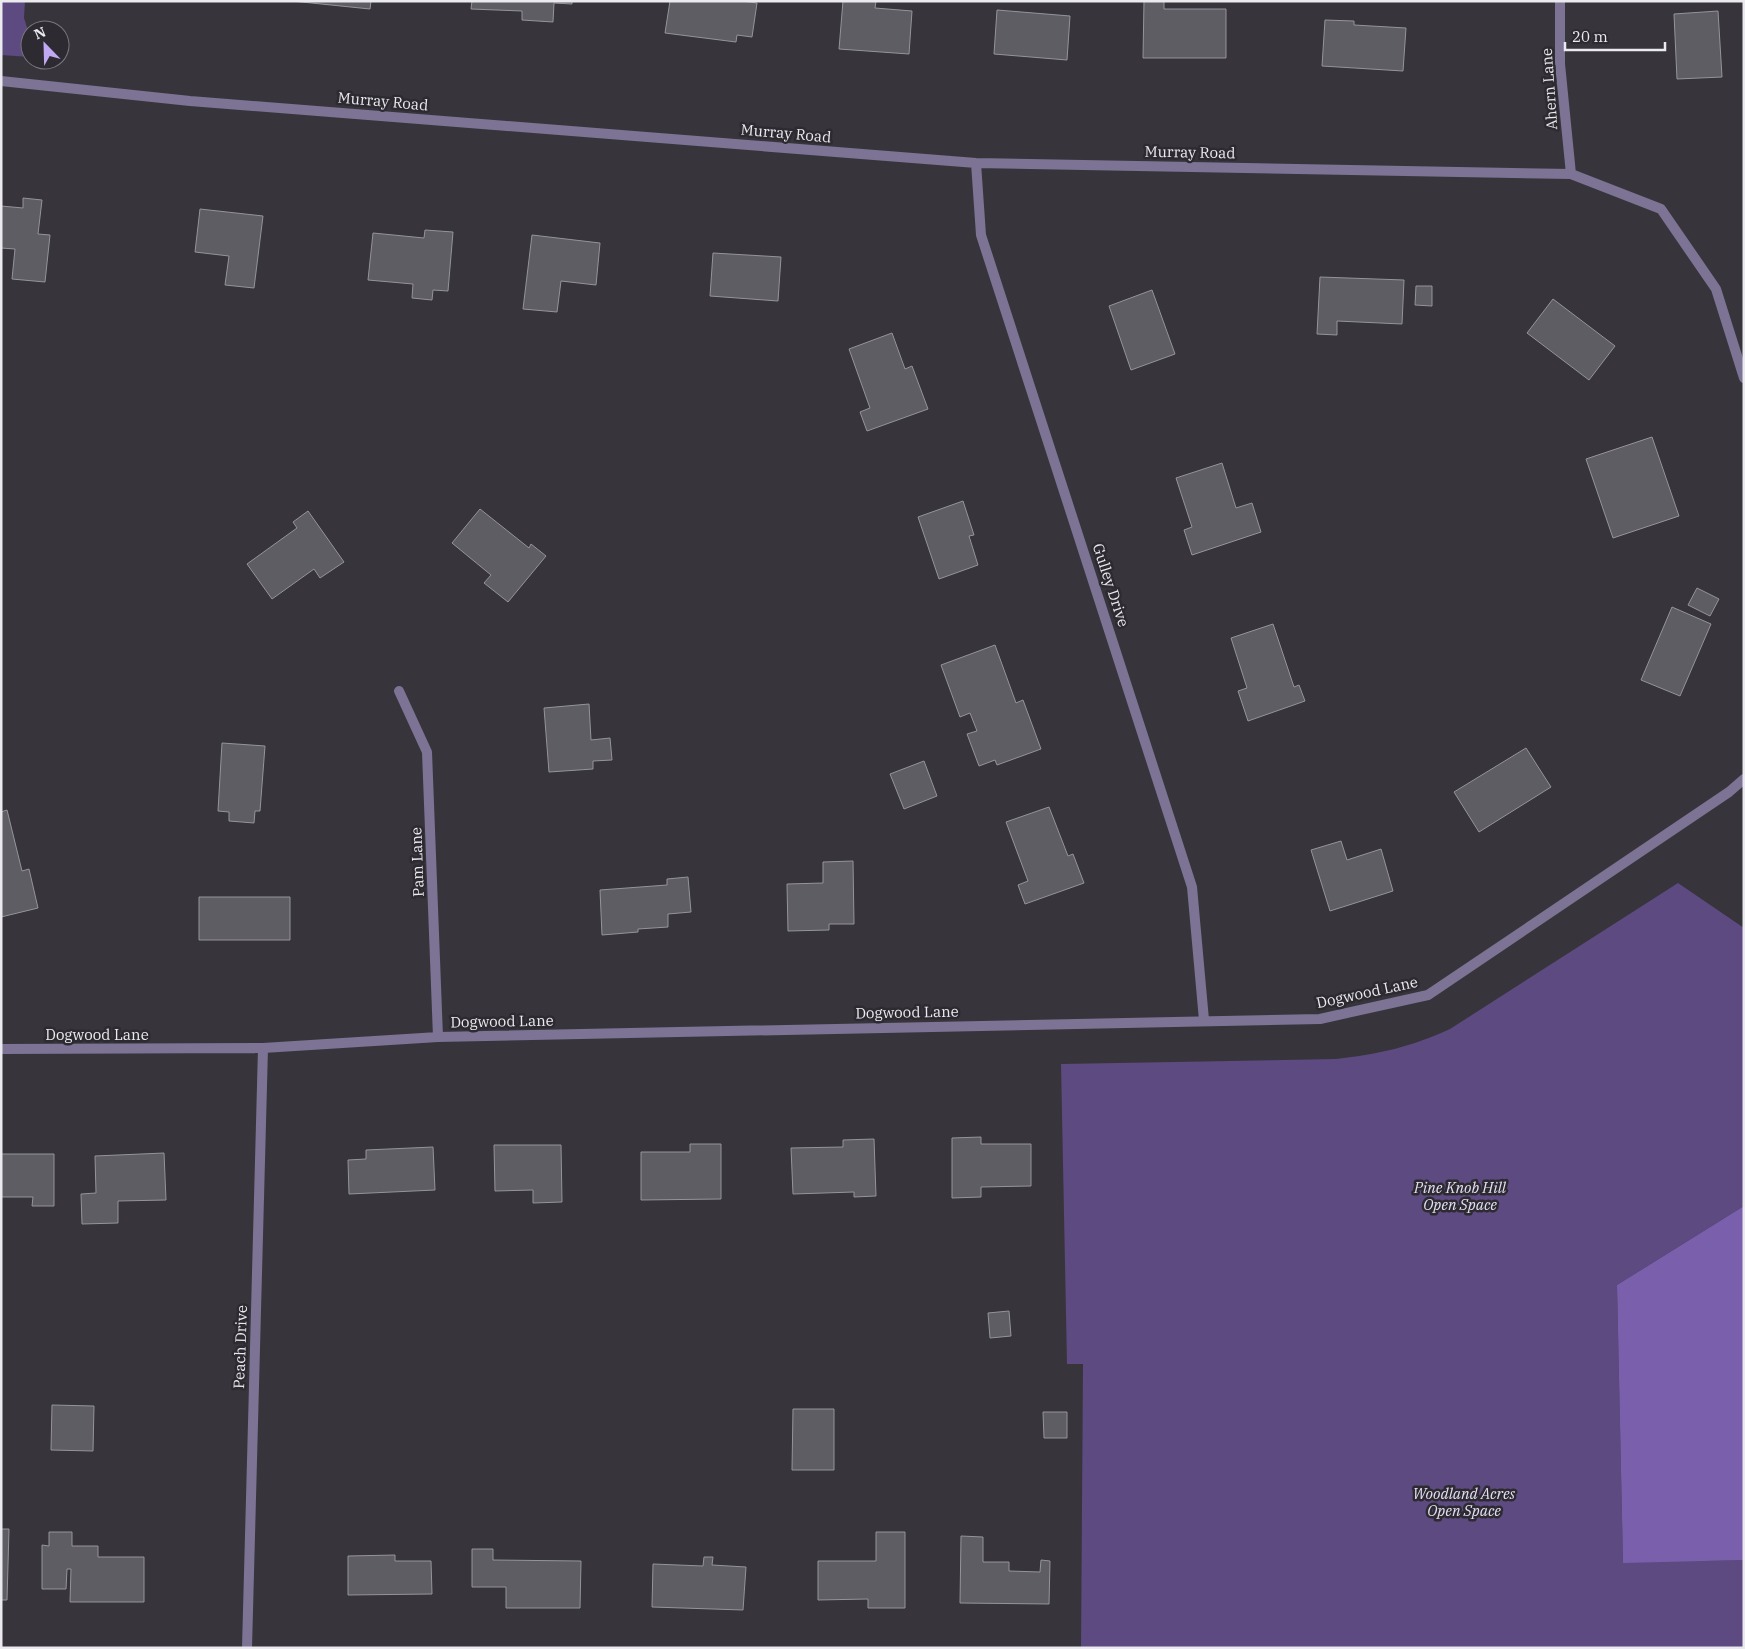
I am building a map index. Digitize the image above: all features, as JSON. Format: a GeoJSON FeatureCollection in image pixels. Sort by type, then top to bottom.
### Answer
{"type":"FeatureCollection","features":[{"type":"Feature","properties":{"kind":"street","name":"Ahern Lane"},"geometry":{"type":"LineString","coordinates":[[1560,1],[1560,64],[1571,174]]}},
{"type":"Feature","properties":{"kind":"street","name":"Murray Road"},"geometry":{"type":"LineString","coordinates":[[1,81],[190,101],[976,163],[1571,174]]}},
{"type":"Feature","properties":{"kind":"street","name":"Gulley Drive"},"geometry":{"type":"LineString","coordinates":[[976,163],[982,235],[1192,887],[1204,1020]]}},
{"type":"Feature","properties":{"kind":"street"},"geometry":{"type":"LineString","coordinates":[[1571,174],[1662,209],[1716,289],[1744,378]]}},
{"type":"Feature","properties":{"kind":"street","name":"Pam Lane"},"geometry":{"type":"LineString","coordinates":[[399,691],[428,752],[438,1037]]}},
{"type":"Feature","properties":{"kind":"street","name":"Dogwood Lane"},"geometry":{"type":"LineString","coordinates":[[1,1049],[263,1048],[438,1037],[1320,1019],[1428,995],[1729,792],[1744,779]]}},
{"type":"Feature","properties":{"kind":"street","name":"Peach Drive"},"geometry":{"type":"LineString","coordinates":[[247,1648],[263,1048]]}},
{"type":"Feature","properties":{"kind":"green space"},"geometry":{"type":"Polygon","coordinates":[[[1,1],[25,1],[25,20],[20,20],[20,56],[1,55],[1,1]]]}},
{"type":"Feature","properties":{"kind":"green space"},"geometry":{"type":"Polygon","coordinates":[[[1678,883],[1744,928],[1744,1206],[1617,1285],[1623,1562],[1744,1560],[1744,1648],[1081,1648],[1083,1364],[1067,1364],[1061,1064],[1336,1059],[1366,1055],[1408,1045],[1450,1029],[1678,883]]]}},
{"type":"Feature","properties":{"kind":"shaded area"},"geometry":{"type":"Polygon","coordinates":[[[1744,1206],[1744,1560],[1623,1563],[1617,1285],[1744,1206]]]}},
{"type":"Feature","properties":{"kind":"building"},"geometry":{"type":"Polygon","coordinates":[[[292,1],[371,1],[370,9],[292,1]]]}},
{"type":"Feature","properties":{"kind":"building"},"geometry":{"type":"Polygon","coordinates":[[[472,1],[572,1],[572,4],[554,3],[553,22],[522,20],[522,11],[471,9],[472,1]]]}},
{"type":"Feature","properties":{"kind":"building"},"geometry":{"type":"Polygon","coordinates":[[[670,1],[742,1],[757,3],[752,37],[737,35],[736,42],[665,33],[670,1]]]}},
{"type":"Feature","properties":{"kind":"building"},"geometry":{"type":"Polygon","coordinates":[[[843,1],[876,1],[875,8],[912,11],[909,54],[839,49],[843,1]]]}},
{"type":"Feature","properties":{"kind":"building"},"geometry":{"type":"Polygon","coordinates":[[[1144,1],[1164,1],[1164,9],[1226,9],[1226,58],[1143,58],[1144,1]]]}},
{"type":"Feature","properties":{"kind":"building"},"geometry":{"type":"Polygon","coordinates":[[[997,10],[1070,16],[1067,60],[994,54],[997,10]]]}},
{"type":"Feature","properties":{"kind":"building"},"geometry":{"type":"Polygon","coordinates":[[[1718,11],[1722,77],[1677,79],[1674,14],[1718,11]]]}},
{"type":"Feature","properties":{"kind":"building"},"geometry":{"type":"Polygon","coordinates":[[[1325,20],[1354,21],[1354,25],[1406,28],[1403,71],[1322,66],[1325,20]]]}},
{"type":"Feature","properties":{"kind":"building"},"geometry":{"type":"Polygon","coordinates":[[[23,198],[42,200],[38,234],[50,235],[45,282],[12,279],[15,249],[1,248],[1,206],[23,208],[23,198]]]}},
{"type":"Feature","properties":{"kind":"building"},"geometry":{"type":"Polygon","coordinates":[[[200,209],[263,216],[254,288],[225,285],[229,256],[195,252],[200,209]]]}},
{"type":"Feature","properties":{"kind":"building"},"geometry":{"type":"Polygon","coordinates":[[[425,230],[453,232],[448,291],[433,290],[432,300],[412,298],[413,284],[368,280],[373,233],[424,238],[425,230]]]}},
{"type":"Feature","properties":{"kind":"building"},"geometry":{"type":"Polygon","coordinates":[[[532,235],[600,243],[596,285],[561,281],[557,312],[523,309],[532,235]]]}},
{"type":"Feature","properties":{"kind":"building"},"geometry":{"type":"Polygon","coordinates":[[[713,253],[781,257],[778,301],[710,296],[713,253]]]}},
{"type":"Feature","properties":{"kind":"building"},"geometry":{"type":"Polygon","coordinates":[[[1320,277],[1404,280],[1402,324],[1337,321],[1337,335],[1317,334],[1320,277]]]}},
{"type":"Feature","properties":{"kind":"building"},"geometry":{"type":"Polygon","coordinates":[[[1416,286],[1432,286],[1432,306],[1415,305],[1416,286]]]}},
{"type":"Feature","properties":{"kind":"building"},"geometry":{"type":"Polygon","coordinates":[[[1152,290],[1175,354],[1131,370],[1109,306],[1152,290]]]}},
{"type":"Feature","properties":{"kind":"building"},"geometry":{"type":"Polygon","coordinates":[[[1553,299],[1615,346],[1589,380],[1527,333],[1553,299]]]}},
{"type":"Feature","properties":{"kind":"building"},"geometry":{"type":"Polygon","coordinates":[[[892,333],[905,369],[912,366],[928,409],[867,431],[860,412],[870,408],[849,349],[892,333]]]}},
{"type":"Feature","properties":{"kind":"building"},"geometry":{"type":"Polygon","coordinates":[[[1652,437],[1679,516],[1613,538],[1586,459],[1652,437]]]}},
{"type":"Feature","properties":{"kind":"building"},"geometry":{"type":"Polygon","coordinates":[[[1222,463],[1236,508],[1252,503],[1261,532],[1192,555],[1184,530],[1192,527],[1176,478],[1222,463]]]}},
{"type":"Feature","properties":{"kind":"building"},"geometry":{"type":"Polygon","coordinates":[[[963,501],[974,535],[969,536],[978,565],[939,579],[918,517],[963,501]]]}},
{"type":"Feature","properties":{"kind":"building"},"geometry":{"type":"Polygon","coordinates":[[[480,509],[529,548],[531,544],[546,556],[508,602],[484,583],[491,575],[452,543],[480,509]]]}},
{"type":"Feature","properties":{"kind":"building"},"geometry":{"type":"Polygon","coordinates":[[[308,511],[344,562],[320,578],[314,569],[272,599],[247,564],[297,528],[293,522],[308,511]]]}},
{"type":"Feature","properties":{"kind":"building"},"geometry":{"type":"Polygon","coordinates":[[[1697,588],[1719,599],[1710,616],[1688,605],[1697,588]]]}},
{"type":"Feature","properties":{"kind":"building"},"geometry":{"type":"Polygon","coordinates":[[[1672,607],[1711,624],[1680,696],[1641,680],[1672,607]]]}},
{"type":"Feature","properties":{"kind":"building"},"geometry":{"type":"Polygon","coordinates":[[[1273,624],[1294,687],[1299,685],[1305,701],[1248,721],[1238,691],[1247,688],[1231,638],[1273,624]]]}},
{"type":"Feature","properties":{"kind":"building"},"geometry":{"type":"Polygon","coordinates":[[[995,645],[1016,703],[1023,700],[1041,749],[997,765],[995,760],[979,766],[967,734],[977,731],[970,713],[960,717],[941,665],[995,645]]]}},
{"type":"Feature","properties":{"kind":"building"},"geometry":{"type":"Polygon","coordinates":[[[589,704],[591,740],[610,738],[612,760],[593,761],[593,769],[549,772],[544,708],[589,704]]]}},
{"type":"Feature","properties":{"kind":"building"},"geometry":{"type":"Polygon","coordinates":[[[222,743],[265,746],[260,811],[255,811],[254,823],[229,821],[229,812],[218,811],[222,743]]]}},
{"type":"Feature","properties":{"kind":"building"},"geometry":{"type":"Polygon","coordinates":[[[1526,748],[1551,787],[1479,832],[1454,792],[1526,748]]]}},
{"type":"Feature","properties":{"kind":"building"},"geometry":{"type":"Polygon","coordinates":[[[924,761],[937,796],[904,809],[890,774],[924,761]]]}},
{"type":"Feature","properties":{"kind":"building"},"geometry":{"type":"Polygon","coordinates":[[[1049,807],[1068,856],[1073,854],[1084,883],[1025,904],[1018,885],[1028,881],[1006,822],[1049,807]]]}},
{"type":"Feature","properties":{"kind":"building"},"geometry":{"type":"Polygon","coordinates":[[[7,810],[22,871],[29,869],[38,908],[1,917],[1,812],[7,810]]]}},
{"type":"Feature","properties":{"kind":"building"},"geometry":{"type":"Polygon","coordinates":[[[1341,841],[1347,860],[1381,849],[1393,891],[1330,911],[1311,850],[1341,841]]]}},
{"type":"Feature","properties":{"kind":"building"},"geometry":{"type":"Polygon","coordinates":[[[853,861],[854,924],[829,924],[829,930],[788,931],[787,884],[823,883],[823,862],[853,861]]]}},
{"type":"Feature","properties":{"kind":"building"},"geometry":{"type":"Polygon","coordinates":[[[688,877],[691,912],[668,914],[668,927],[638,929],[638,932],[602,935],[600,890],[667,885],[667,879],[688,877]]]}},
{"type":"Feature","properties":{"kind":"building"},"geometry":{"type":"Polygon","coordinates":[[[199,897],[290,897],[290,940],[199,940],[199,897]]]}},
{"type":"Feature","properties":{"kind":"building"},"geometry":{"type":"Polygon","coordinates":[[[981,1137],[981,1144],[1031,1144],[1031,1186],[981,1187],[981,1197],[952,1198],[952,1138],[981,1137]]]}},
{"type":"Feature","properties":{"kind":"building"},"geometry":{"type":"Polygon","coordinates":[[[874,1139],[876,1196],[854,1197],[854,1192],[793,1194],[791,1148],[843,1147],[843,1140],[874,1139]]]}},
{"type":"Feature","properties":{"kind":"building"},"geometry":{"type":"Polygon","coordinates":[[[690,1144],[721,1144],[721,1199],[641,1200],[641,1152],[690,1152],[690,1144]]]}},
{"type":"Feature","properties":{"kind":"building"},"geometry":{"type":"Polygon","coordinates":[[[494,1145],[561,1145],[562,1202],[533,1203],[533,1190],[495,1191],[494,1145]]]}},
{"type":"Feature","properties":{"kind":"building"},"geometry":{"type":"Polygon","coordinates":[[[433,1147],[435,1190],[349,1194],[348,1160],[366,1159],[366,1150],[433,1147]]]}},
{"type":"Feature","properties":{"kind":"building"},"geometry":{"type":"Polygon","coordinates":[[[164,1153],[166,1200],[118,1201],[118,1223],[82,1224],[81,1194],[96,1193],[95,1156],[164,1153]]]}},
{"type":"Feature","properties":{"kind":"building"},"geometry":{"type":"Polygon","coordinates":[[[1,1154],[54,1154],[54,1206],[32,1206],[33,1197],[1,1197],[1,1154]]]}},
{"type":"Feature","properties":{"kind":"building"},"geometry":{"type":"Polygon","coordinates":[[[1009,1311],[1011,1336],[990,1338],[988,1313],[1009,1311]]]}},
{"type":"Feature","properties":{"kind":"building"},"geometry":{"type":"Polygon","coordinates":[[[52,1405],[94,1406],[93,1451],[51,1450],[52,1405]]]}},
{"type":"Feature","properties":{"kind":"building"},"geometry":{"type":"Polygon","coordinates":[[[793,1409],[834,1409],[834,1470],[792,1470],[793,1409]]]}},
{"type":"Feature","properties":{"kind":"building"},"geometry":{"type":"Polygon","coordinates":[[[1043,1412],[1067,1412],[1067,1438],[1044,1438],[1043,1412]]]}},
{"type":"Feature","properties":{"kind":"building"},"geometry":{"type":"Polygon","coordinates":[[[1,1529],[9,1529],[7,1600],[1,1600],[1,1529]]]}},
{"type":"Feature","properties":{"kind":"building"},"geometry":{"type":"Polygon","coordinates":[[[49,1532],[72,1532],[72,1546],[98,1546],[98,1557],[144,1557],[144,1602],[70,1602],[71,1569],[67,1569],[66,1589],[42,1589],[42,1545],[49,1546],[49,1532]]]}},
{"type":"Feature","properties":{"kind":"building"},"geometry":{"type":"Polygon","coordinates":[[[876,1532],[905,1532],[905,1608],[868,1608],[868,1599],[818,1600],[818,1561],[876,1561],[876,1532]]]}},
{"type":"Feature","properties":{"kind":"building"},"geometry":{"type":"Polygon","coordinates":[[[961,1536],[983,1537],[983,1562],[1009,1562],[1009,1571],[1040,1572],[1041,1560],[1050,1561],[1049,1604],[960,1603],[961,1536]]]}},
{"type":"Feature","properties":{"kind":"building"},"geometry":{"type":"Polygon","coordinates":[[[472,1549],[493,1549],[493,1560],[581,1561],[580,1608],[506,1608],[506,1587],[472,1587],[472,1549]]]}},
{"type":"Feature","properties":{"kind":"building"},"geometry":{"type":"Polygon","coordinates":[[[395,1555],[395,1561],[431,1561],[432,1594],[348,1595],[348,1556],[395,1555]]]}},
{"type":"Feature","properties":{"kind":"building"},"geometry":{"type":"Polygon","coordinates":[[[704,1557],[713,1557],[712,1565],[746,1567],[743,1610],[652,1607],[653,1564],[703,1566],[704,1557]]]}},
{"type":"Feature","properties":{"kind":"park label","name":"Pine Knob Hill Open Space"},"geometry":{"type":"Point","coordinates":[1460,1196]}},
{"type":"Feature","properties":{"kind":"park label","name":"Woodland Acres Open Space"},"geometry":{"type":"Point","coordinates":[1464,1502]}}]}
